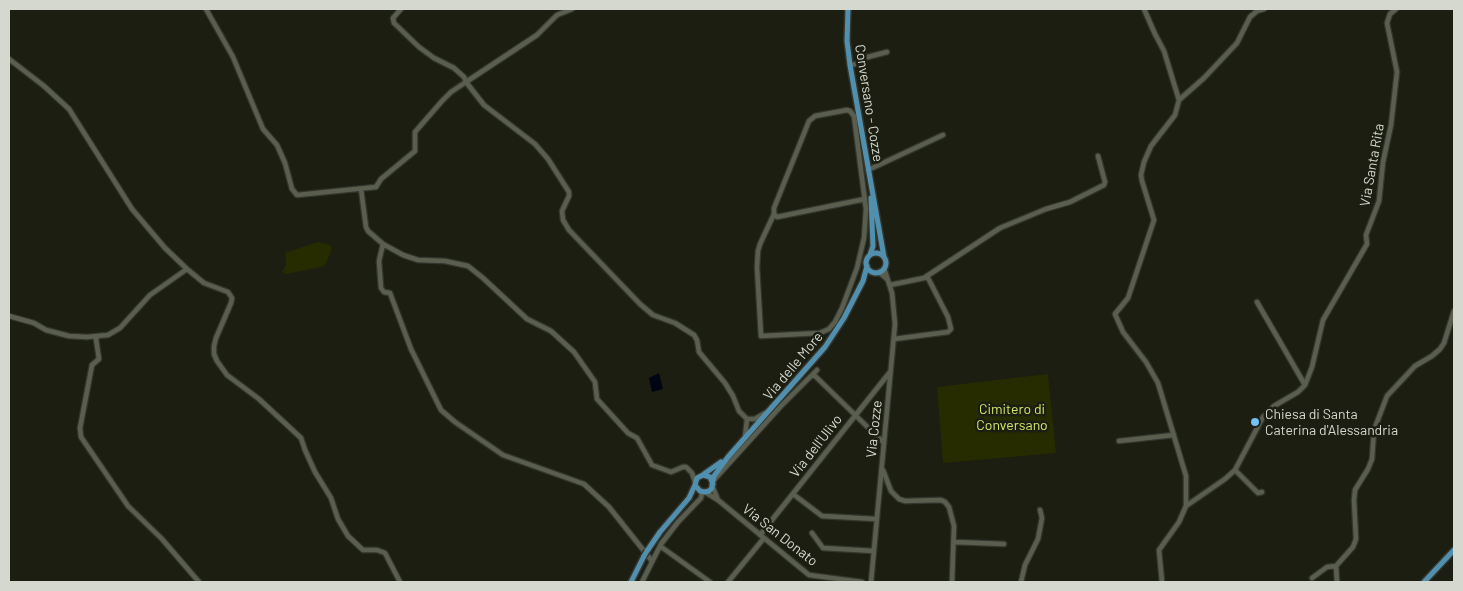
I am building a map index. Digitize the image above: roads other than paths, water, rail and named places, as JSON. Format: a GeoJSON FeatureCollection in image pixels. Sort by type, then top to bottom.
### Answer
{"type":"FeatureCollection","features":[{"type":"Feature","properties":{"kind":"main road","name":"Conversano - Cozze"},"geometry":{"type":"LineString","coordinates":[[848,9],[847,41],[868,170]]}},
{"type":"Feature","properties":{"kind":"main road"},"geometry":{"type":"LineString","coordinates":[[863,281],[867,266],[866,260],[873,246],[868,170]]}},
{"type":"Feature","properties":{"kind":"main road"},"geometry":{"type":"LineString","coordinates":[[863,281],[884,268],[885,262],[868,170]]}},
{"type":"Feature","properties":{"kind":"main road"},"geometry":{"type":"LineString","coordinates":[[870,255],[879,254],[884,257]]}},
{"type":"Feature","properties":{"kind":"main road"},"geometry":{"type":"LineString","coordinates":[[867,266],[876,272]]}},
{"type":"Feature","properties":{"kind":"main road","name":"Via delle More"},"geometry":{"type":"LineString","coordinates":[[728,457],[825,347],[844,318],[863,281]]}},
{"type":"Feature","properties":{"kind":"main road"},"geometry":{"type":"LineString","coordinates":[[689,498],[709,491],[714,476],[728,457]]}},
{"type":"Feature","properties":{"kind":"main road"},"geometry":{"type":"LineString","coordinates":[[631,582],[647,551],[660,532],[689,498],[695,483],[702,475],[708,473],[728,457]]}},
{"type":"Feature","properties":{"kind":"main road"},"geometry":{"type":"LineString","coordinates":[[702,475],[710,477],[713,483]]}},
{"type":"Feature","properties":{"kind":"main road"},"geometry":{"type":"LineString","coordinates":[[695,483],[702,492]]}},
{"type":"Feature","properties":{"kind":"main road"},"geometry":{"type":"LineString","coordinates":[[1424,582],[1454,550]]}},
{"type":"Feature","properties":{"kind":"street"},"geometry":{"type":"LineString","coordinates":[[206,9],[232,57],[263,129],[276,145],[292,189],[296,194],[376,187],[381,179],[415,151],[415,132],[451,92],[537,35],[556,15],[572,9]]}},
{"type":"Feature","properties":{"kind":"street"},"geometry":{"type":"LineString","coordinates":[[401,9],[393,18],[394,23],[424,51],[454,68],[464,77],[484,105],[535,144],[548,159],[569,192],[562,211],[562,220],[569,230],[640,304],[653,315],[675,323],[694,335],[699,352],[725,384],[733,396],[739,411],[747,419],[754,419],[769,412]]}},
{"type":"Feature","properties":{"kind":"street"},"geometry":{"type":"LineString","coordinates":[[1144,9],[1164,51],[1179,100],[1175,115],[1151,146],[1144,162],[1141,175],[1154,220],[1153,227],[1128,298],[1115,314],[1123,332],[1142,356],[1155,377],[1186,476],[1186,506],[1179,522],[1159,550],[1162,582]]}},
{"type":"Feature","properties":{"kind":"street"},"geometry":{"type":"LineString","coordinates":[[1179,100],[1204,78],[1237,43],[1250,17],[1264,9]]}},
{"type":"Feature","properties":{"kind":"street","name":"Via Santa Rita"},"geometry":{"type":"LineString","coordinates":[[1305,385],[1312,367],[1323,320],[1366,244],[1366,235],[1379,201],[1397,72],[1387,23],[1389,11],[1396,9]]}},
{"type":"Feature","properties":{"kind":"street"},"geometry":{"type":"LineString","coordinates":[[850,65],[856,64],[864,58],[887,52]]}},
{"type":"Feature","properties":{"kind":"street"},"geometry":{"type":"LineString","coordinates":[[9,59],[44,86],[69,109],[132,209],[165,248],[187,270],[204,282],[228,292],[232,298],[229,311],[214,346],[214,354],[227,376],[260,399],[301,438],[315,472],[348,536],[363,550],[377,550],[385,553],[400,582]]}},
{"type":"Feature","properties":{"kind":"street"},"geometry":{"type":"LineString","coordinates":[[847,110],[854,116],[865,199],[866,209],[862,246],[858,267],[842,308],[829,329],[820,333],[761,336],[757,258],[760,244],[774,214],[774,208],[809,121],[815,116],[847,110]]}},
{"type":"Feature","properties":{"kind":"street"},"geometry":{"type":"LineString","coordinates":[[868,170],[943,135]]}},
{"type":"Feature","properties":{"kind":"street"},"geometry":{"type":"LineString","coordinates":[[890,285],[927,276],[1000,228],[1046,209],[1070,202],[1104,185],[1105,182],[1098,156]]}},
{"type":"Feature","properties":{"kind":"street"},"geometry":{"type":"LineString","coordinates":[[361,189],[368,231],[383,244],[418,260],[445,261],[468,266],[527,319],[552,330],[574,352],[595,382],[597,399],[628,433],[638,438],[652,465],[670,472],[686,467],[692,473],[695,483]]}},
{"type":"Feature","properties":{"kind":"street"},"geometry":{"type":"LineString","coordinates":[[774,214],[777,217],[865,199]]}},
{"type":"Feature","properties":{"kind":"street"},"geometry":{"type":"LineString","coordinates":[[862,246],[867,248],[872,244],[872,210]]}},
{"type":"Feature","properties":{"kind":"street"},"geometry":{"type":"LineString","coordinates":[[383,244],[378,261],[380,288],[384,292],[389,292],[392,297],[410,349],[441,410],[503,455],[584,484],[609,507],[652,561]]}},
{"type":"Feature","properties":{"kind":"street"},"geometry":{"type":"LineString","coordinates":[[858,267],[867,266]]}},
{"type":"Feature","properties":{"kind":"street"},"geometry":{"type":"LineString","coordinates":[[858,267],[864,274]]}},
{"type":"Feature","properties":{"kind":"street","name":"Via Cozze"},"geometry":{"type":"LineString","coordinates":[[871,582],[894,339],[894,304],[884,268]]}},
{"type":"Feature","properties":{"kind":"street"},"geometry":{"type":"LineString","coordinates":[[9,316],[34,323],[46,330],[69,336],[108,335],[120,328],[150,296],[187,270]]}},
{"type":"Feature","properties":{"kind":"street"},"geometry":{"type":"LineString","coordinates":[[876,272],[888,279]]}},
{"type":"Feature","properties":{"kind":"street"},"geometry":{"type":"LineString","coordinates":[[894,339],[946,333],[951,328],[948,317],[927,276]]}},
{"type":"Feature","properties":{"kind":"street"},"geometry":{"type":"LineString","coordinates":[[1186,506],[1236,470],[1264,417],[1274,406],[1298,392],[1305,385],[1257,302]]}},
{"type":"Feature","properties":{"kind":"street"},"geometry":{"type":"LineString","coordinates":[[1312,578],[1328,568],[1336,566],[1353,547],[1356,539],[1355,490],[1372,459],[1374,430],[1387,396],[1414,366],[1440,349],[1444,343],[1454,311]]}},
{"type":"Feature","properties":{"kind":"street"},"geometry":{"type":"LineString","coordinates":[[98,336],[96,339],[99,359],[92,365],[80,428],[81,437],[128,506],[162,539],[199,582]]}},
{"type":"Feature","properties":{"kind":"street","name":"Via dell'Ulivo"},"geometry":{"type":"LineString","coordinates":[[728,582],[793,494],[891,371]]}},
{"type":"Feature","properties":{"kind":"street"},"geometry":{"type":"LineString","coordinates":[[718,500],[713,483],[781,406],[815,372],[884,443]]}},
{"type":"Feature","properties":{"kind":"street"},"geometry":{"type":"LineString","coordinates":[[744,439],[747,419]]}},
{"type":"Feature","properties":{"kind":"street"},"geometry":{"type":"LineString","coordinates":[[1119,441],[1174,436]]}},
{"type":"Feature","properties":{"kind":"street"},"geometry":{"type":"LineString","coordinates":[[882,466],[890,491],[899,499],[905,501],[936,499],[945,502],[949,507],[953,520],[954,542],[952,582]]}},
{"type":"Feature","properties":{"kind":"street"},"geometry":{"type":"LineString","coordinates":[[1236,470],[1258,493],[1262,492]]}},
{"type":"Feature","properties":{"kind":"street"},"geometry":{"type":"LineString","coordinates":[[692,473],[702,475]]}},
{"type":"Feature","properties":{"kind":"street"},"geometry":{"type":"LineString","coordinates":[[642,582],[660,546],[678,522],[702,498],[702,492]]}},
{"type":"Feature","properties":{"kind":"street","name":"Via San Donato"},"geometry":{"type":"LineString","coordinates":[[702,492],[718,500],[809,575],[862,582]]}},
{"type":"Feature","properties":{"kind":"street"},"geometry":{"type":"LineString","coordinates":[[793,494],[822,516],[876,519]]}},
{"type":"Feature","properties":{"kind":"street"},"geometry":{"type":"LineString","coordinates":[[1021,582],[1025,565],[1038,539],[1042,518],[1040,510]]}},
{"type":"Feature","properties":{"kind":"street"},"geometry":{"type":"LineString","coordinates":[[812,533],[822,548],[874,551]]}},
{"type":"Feature","properties":{"kind":"street"},"geometry":{"type":"LineString","coordinates":[[954,542],[1004,544]]}},
{"type":"Feature","properties":{"kind":"street"},"geometry":{"type":"LineString","coordinates":[[660,546],[710,582]]}},
{"type":"Feature","properties":{"kind":"street"},"geometry":{"type":"LineString","coordinates":[[1336,566],[1337,582]]}},
{"type":"Feature","properties":{"kind":"place","name":"Chiesa di Santa Caterina d'Alessandria"},"geometry":{"type":"Point","coordinates":[1255,422]}},
{"type":"Feature","properties":{"kind":"park label","name":"Cimitero di Conversano"},"geometry":{"type":"Point","coordinates":[1012,418]}}]}
